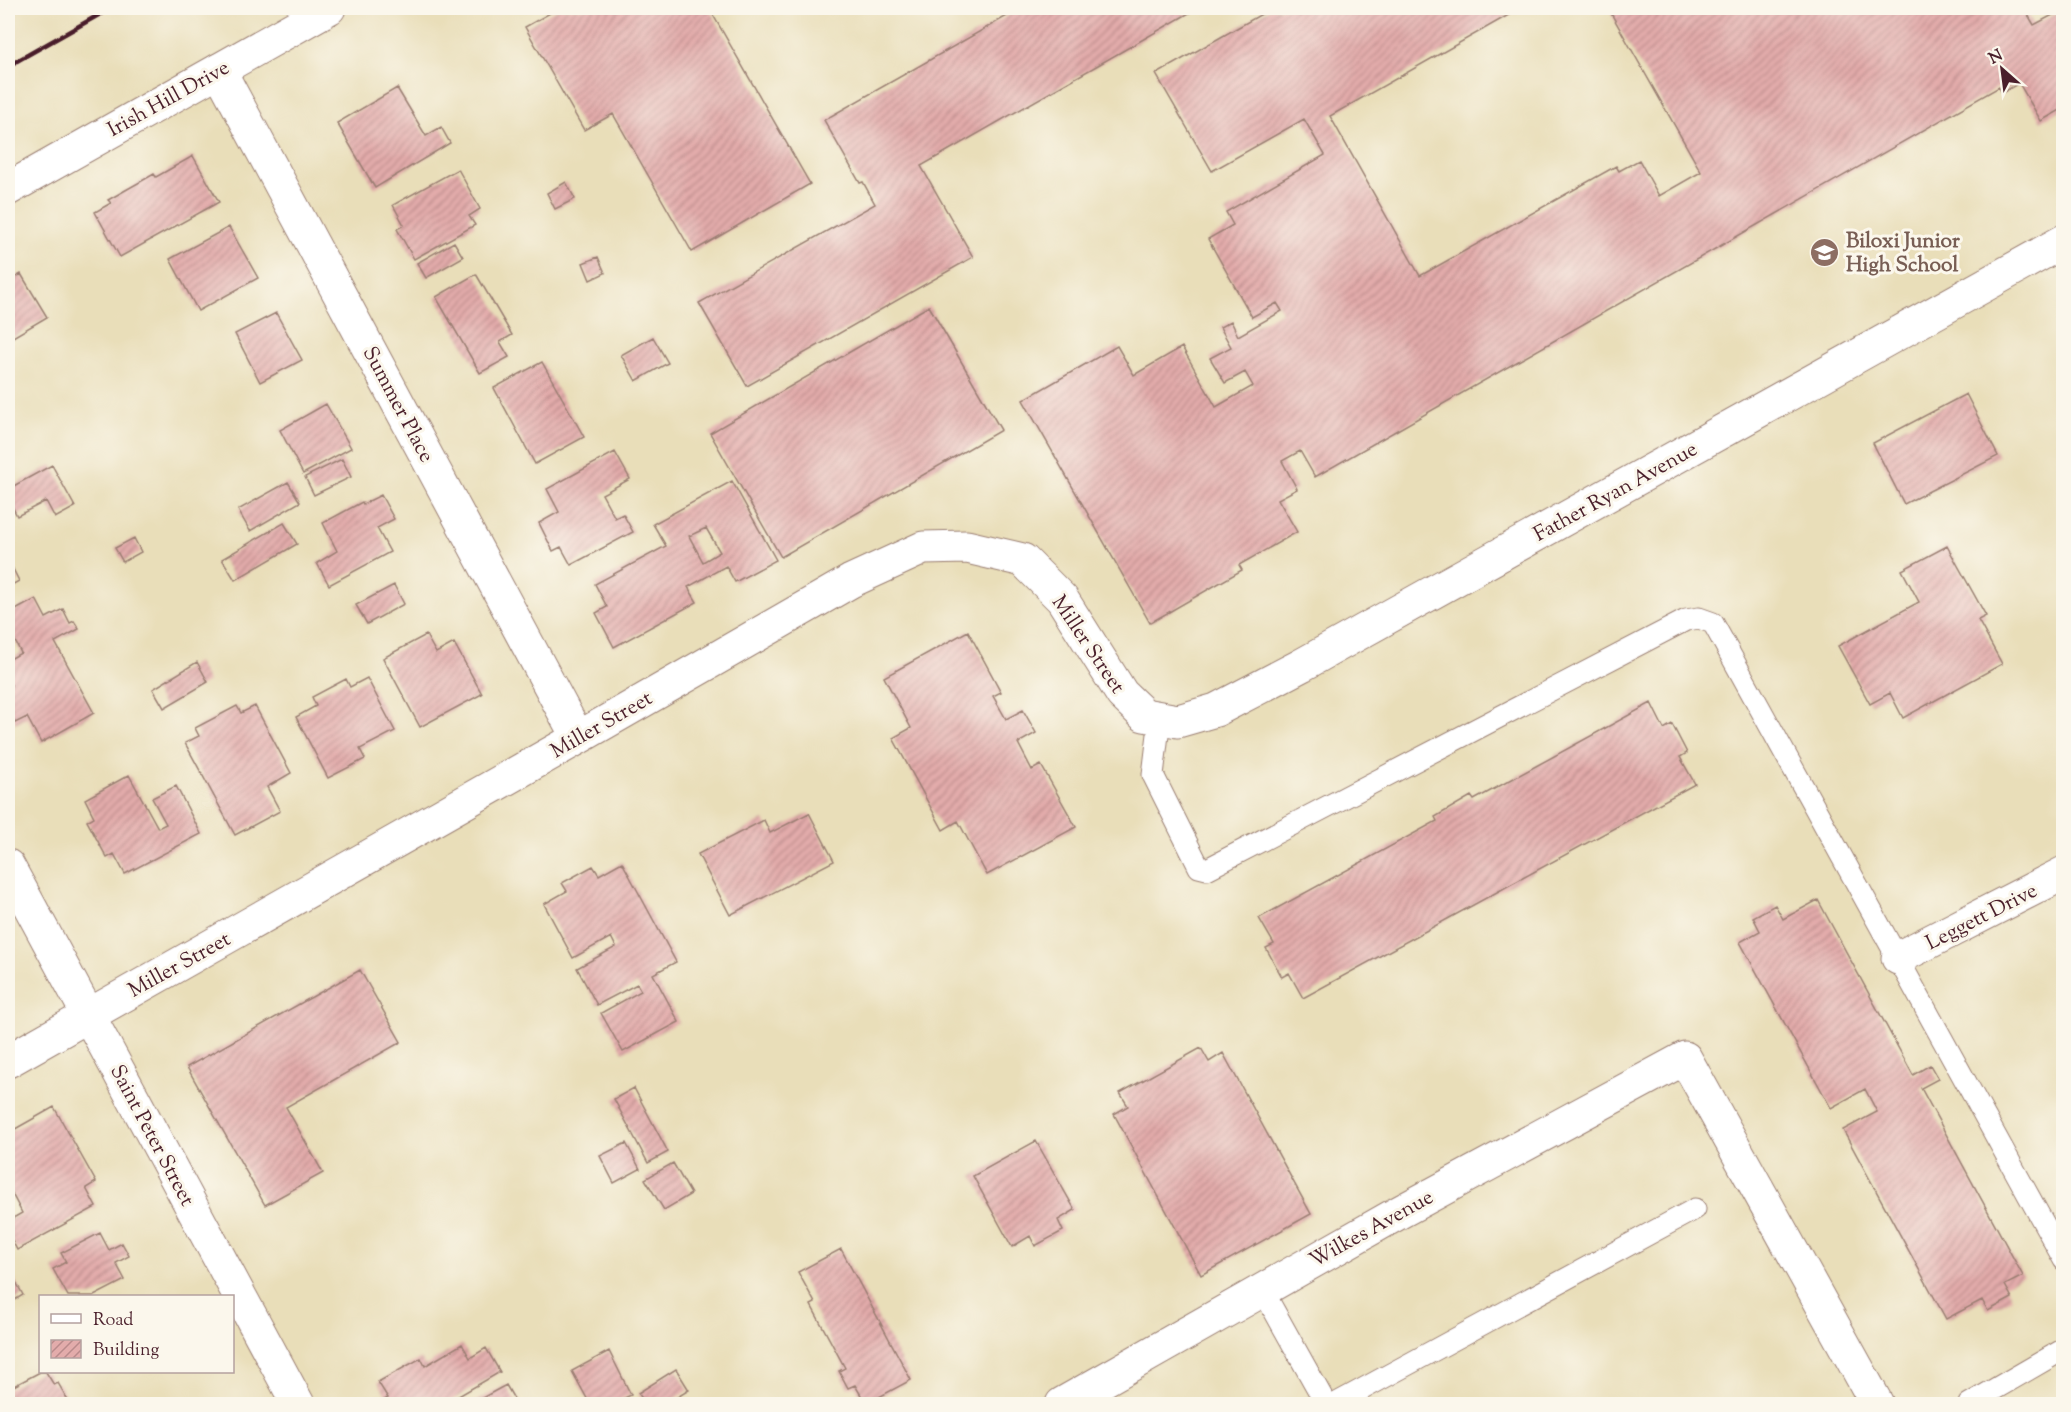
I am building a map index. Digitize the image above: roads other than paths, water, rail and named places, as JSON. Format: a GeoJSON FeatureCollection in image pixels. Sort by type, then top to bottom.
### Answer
{"type":"FeatureCollection","features":[{"type":"Feature","properties":{"kind":"street","name":"Irish Hill Drive"},"geometry":{"type":"LineString","coordinates":[[8,189],[329,8]]}},
{"type":"Feature","properties":{"kind":"street","name":"Summer Place"},"geometry":{"type":"LineString","coordinates":[[219,69],[578,738]]}},
{"type":"Feature","properties":{"kind":"street","name":"Father Ryan Avenue"},"geometry":{"type":"LineString","coordinates":[[1160,718],[1178,721],[1216,710],[1302,665],[2064,241]]}},
{"type":"Feature","properties":{"kind":"street","name":"Miller Street"},"geometry":{"type":"LineString","coordinates":[[8,1061],[578,738],[851,580],[923,548],[967,547],[1023,560],[1062,598],[1122,694],[1144,715],[1160,718]]}},
{"type":"Feature","properties":{"kind":"street","name":"Saint Peter Street"},"geometry":{"type":"LineString","coordinates":[[8,866],[298,1404]]}},
{"type":"Feature","properties":{"kind":"street","name":"Leggett Drive"},"geometry":{"type":"LineString","coordinates":[[1898,958],[2064,873]]}},
{"type":"Feature","properties":{"kind":"street","name":"Wilkes Avenue"},"geometry":{"type":"LineString","coordinates":[[1062,1404],[1400,1212],[1685,1058],[1877,1404]]}},
{"type":"Feature","properties":{"kind":"lane"},"geometry":{"type":"LineString","coordinates":[[1160,718],[1153,775],[1199,867],[1207,869],[1686,620],[1699,618],[1713,623],[2064,1260]]}},
{"type":"Feature","properties":{"kind":"lane"},"geometry":{"type":"LineString","coordinates":[[1335,1404],[1695,1209]]}},
{"type":"Feature","properties":{"kind":"lane"},"geometry":{"type":"LineString","coordinates":[[1262,1289],[1326,1404]]}},
{"type":"Feature","properties":{"kind":"lane"},"geometry":{"type":"LineString","coordinates":[[1970,1404],[2064,1349]]}},
{"type":"Feature","properties":{"kind":"railway"},"geometry":{"type":"LineString","coordinates":[[8,66],[111,8]]}},
{"type":"Feature","properties":{"kind":"place","name":"Biloxi Junior High School"},"geometry":{"type":"Point","coordinates":[1825,252]}}]}
